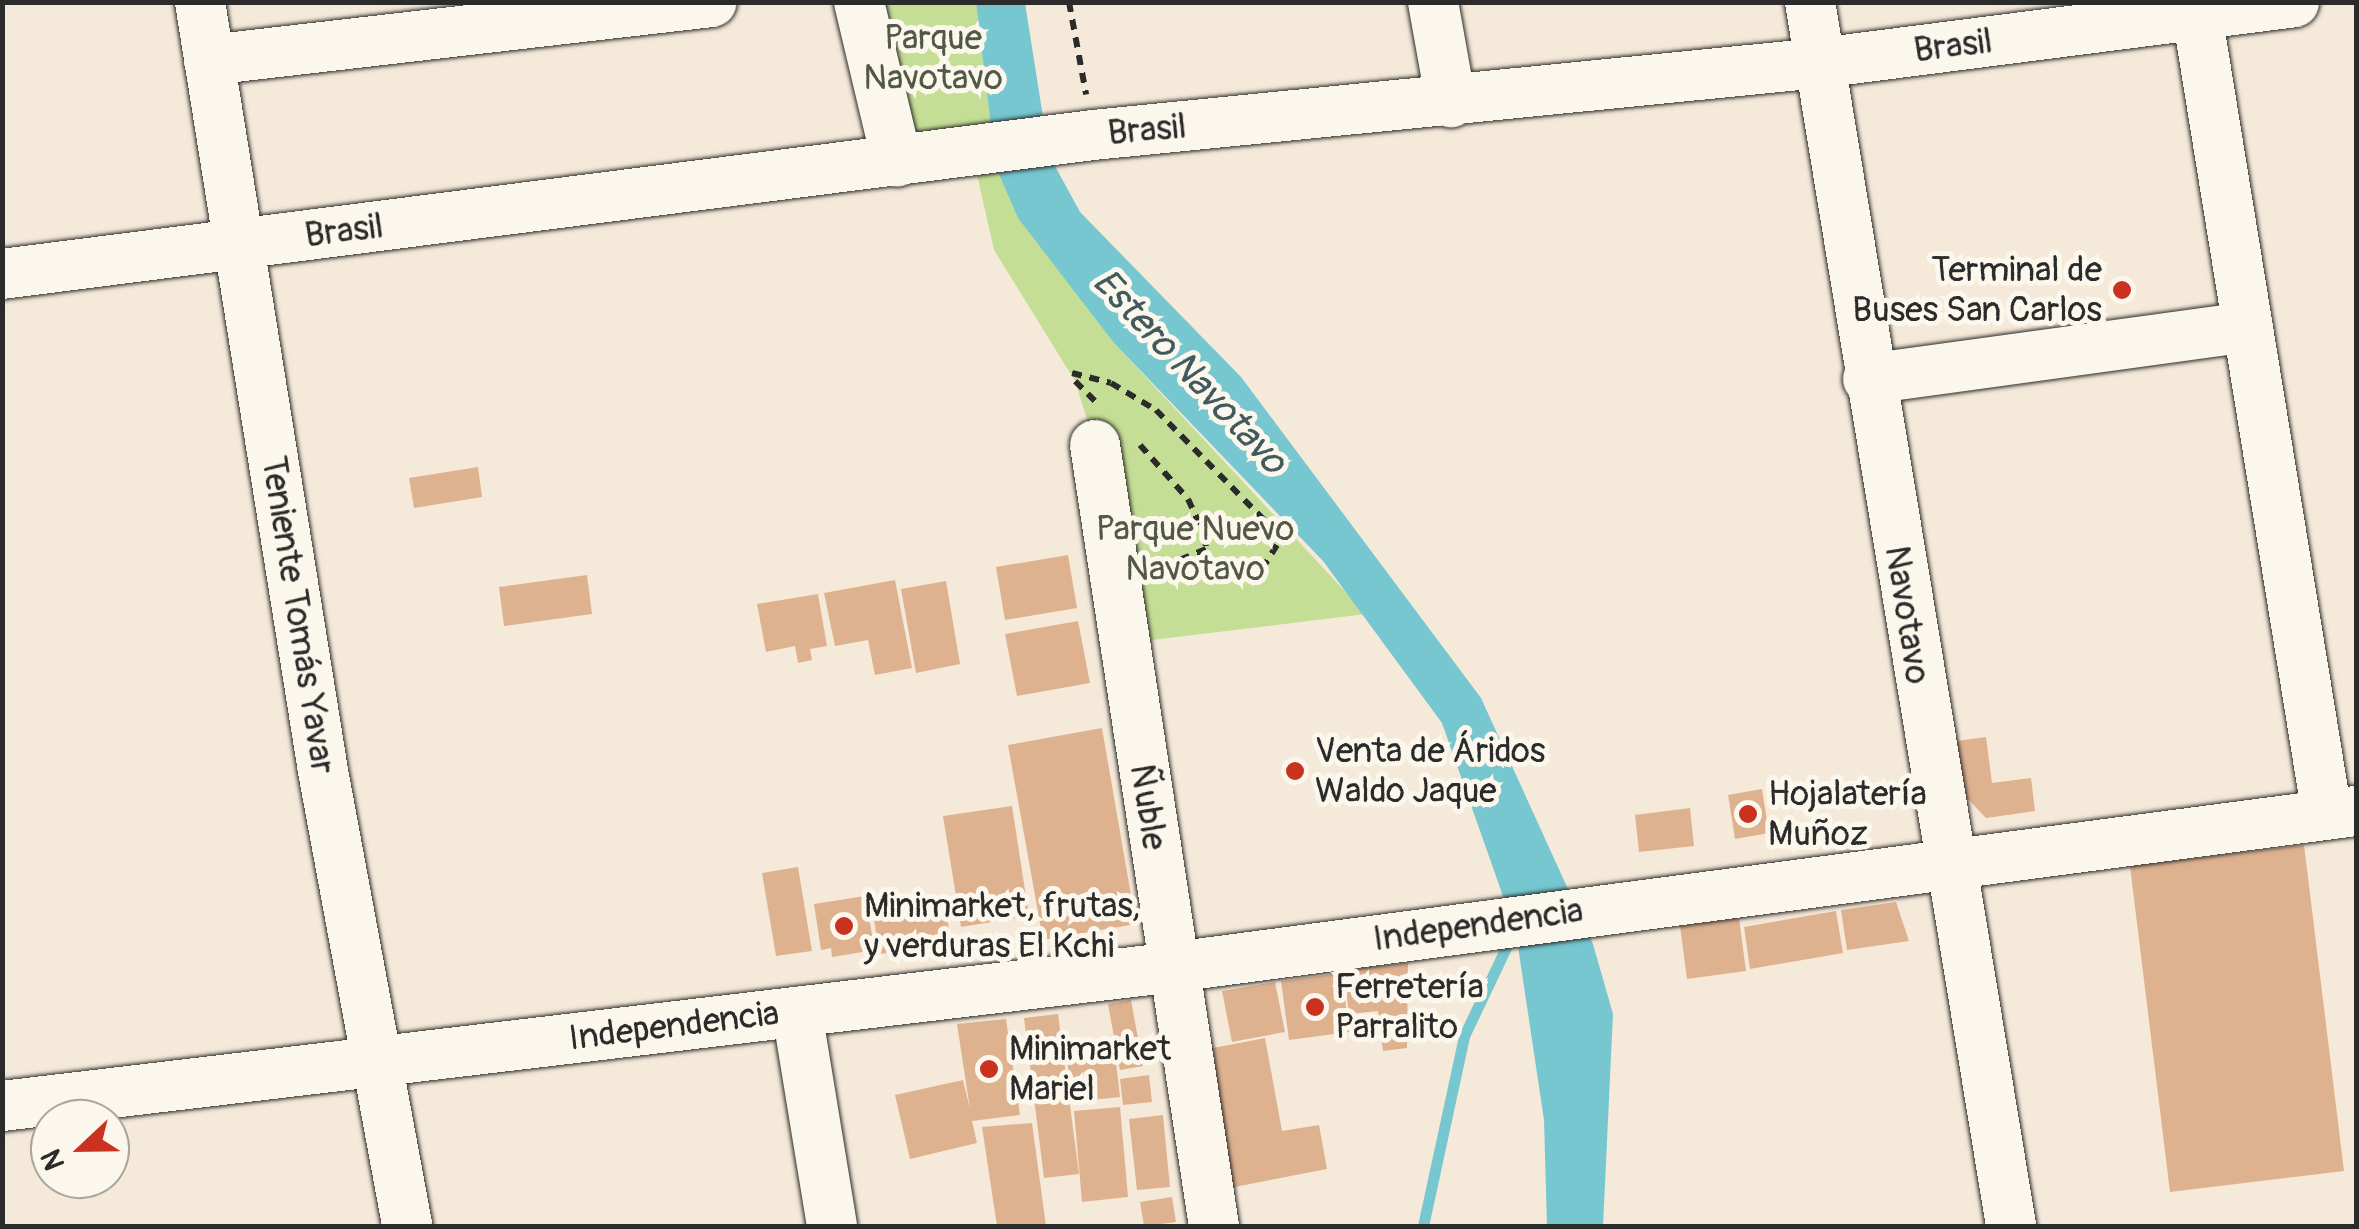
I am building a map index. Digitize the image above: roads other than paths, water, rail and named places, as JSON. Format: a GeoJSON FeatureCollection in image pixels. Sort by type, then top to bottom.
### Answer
{"type":"FeatureCollection","features":[{"type":"Feature","properties":{"kind":"street","name":"Teniente Tomás Yavar"},"geometry":{"type":"LineString","coordinates":[[200,2],[322,771],[380,1059],[406,1226]]}},
{"type":"Feature","properties":{"kind":"street"},"geometry":{"type":"LineString","coordinates":[[209,60],[712,2]]}},
{"type":"Feature","properties":{"kind":"street"},"geometry":{"type":"LineString","coordinates":[[859,2],[898,162]]}},
{"type":"Feature","properties":{"kind":"street"},"geometry":{"type":"LineString","coordinates":[[1433,2],[1451,102]]}},
{"type":"Feature","properties":{"kind":"street","name":"Navotavo"},"geometry":{"type":"LineString","coordinates":[[1810,2],[1868,378],[2011,1226]]}},
{"type":"Feature","properties":{"kind":"street","name":"Brasil"},"geometry":{"type":"LineString","coordinates":[[2,274],[1081,138],[1820,63],[2294,2]]}},
{"type":"Feature","properties":{"kind":"street"},"geometry":{"type":"LineString","coordinates":[[2198,14],[2247,328],[2342,813]]}},
{"type":"Feature","properties":{"kind":"street"},"geometry":{"type":"LineString","coordinates":[[1868,378],[2247,328]]}},
{"type":"Feature","properties":{"kind":"street","name":"Ñuble"},"geometry":{"type":"LineString","coordinates":[[1094,446],[1214,1226]]}},
{"type":"Feature","properties":{"kind":"street","name":"Independencia"},"geometry":{"type":"LineString","coordinates":[[2,1106],[1174,966],[2342,813]]}},
{"type":"Feature","properties":{"kind":"street"},"geometry":{"type":"LineString","coordinates":[[797,1012],[832,1226]]}},
{"type":"Feature","properties":{"kind":"water","name":"Estero Navotavo"},"geometry":{"type":"Polygon","coordinates":[[[976,3],[1025,3],[1049,155],[1080,212],[1241,377],[1481,698],[1593,944],[1613,1014],[1603,1226],[1547,1226],[1544,1120],[1516,933],[1442,723],[1323,561],[1114,343],[1018,218],[996,167],[976,3]]]}},
{"type":"Feature","properties":{"kind":"waterway"},"geometry":{"type":"LineString","coordinates":[[1423,1226],[1464,1036],[1511,937]]}},
{"type":"Feature","properties":{"kind":"place","name":"Terminal de Buses San Carlos"},"geometry":{"type":"Point","coordinates":[2122,290]}},
{"type":"Feature","properties":{"kind":"place","name":"Venta de Áridos Waldo Jaque"},"geometry":{"type":"Point","coordinates":[1295,771]}},
{"type":"Feature","properties":{"kind":"place","name":"Hojalatería Muñoz"},"geometry":{"type":"Point","coordinates":[1748,814]}},
{"type":"Feature","properties":{"kind":"place","name":"Minimarket, frutas, y verduras El Kchi"},"geometry":{"type":"Point","coordinates":[844,926]}},
{"type":"Feature","properties":{"kind":"place","name":"Ferretería Parralito"},"geometry":{"type":"Point","coordinates":[1315,1007]}},
{"type":"Feature","properties":{"kind":"place","name":"Minimarket Mariel"},"geometry":{"type":"Point","coordinates":[989,1069]}},
{"type":"Feature","properties":{"kind":"park label","name":"Parque Navotavo"},"geometry":{"type":"Point","coordinates":[933,58]}},
{"type":"Feature","properties":{"kind":"park label","name":"Parque Nuevo Navotavo"},"geometry":{"type":"Point","coordinates":[1195,549]}}]}
